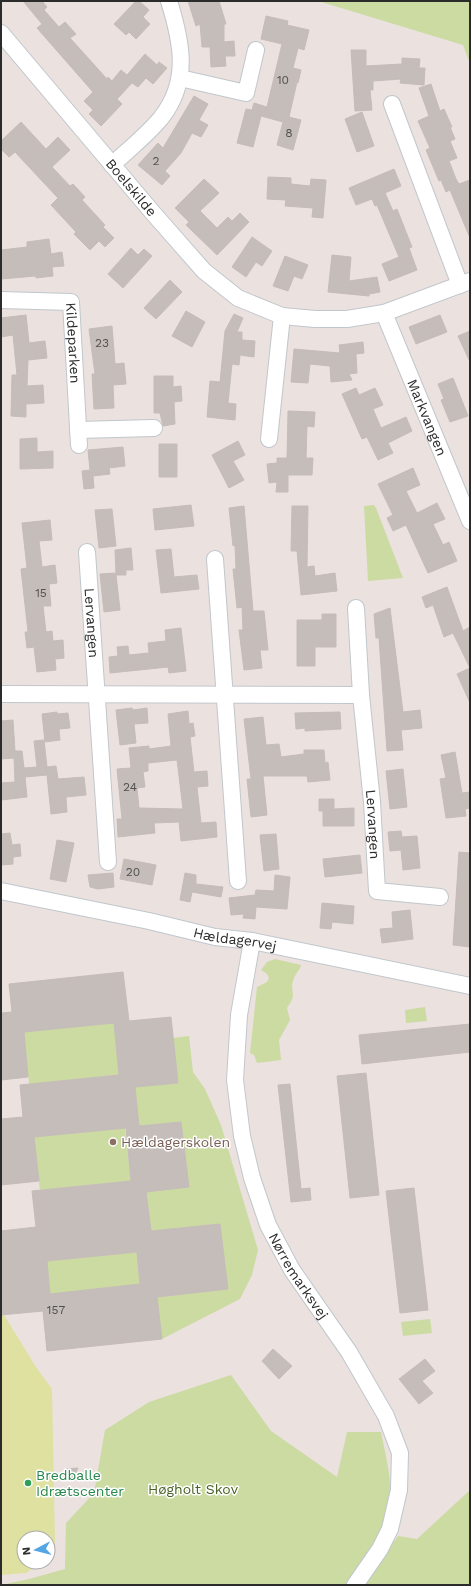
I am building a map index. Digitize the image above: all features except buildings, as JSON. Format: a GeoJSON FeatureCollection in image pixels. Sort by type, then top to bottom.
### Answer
{"type":"FeatureCollection","features":[{"type":"Feature","properties":{"kind":"street"},"geometry":{"type":"LineString","coordinates":[[112,165],[161,118],[180,78],[181,47],[169,1]]}},
{"type":"Feature","properties":{"kind":"street","name":"Boelskilde"},"geometry":{"type":"LineString","coordinates":[[1,33],[112,165],[204,271],[238,298],[282,316],[347,320],[384,313],[465,283],[392,104]]}},
{"type":"Feature","properties":{"kind":"street"},"geometry":{"type":"LineString","coordinates":[[180,78],[246,93],[256,50]]}},
{"type":"Feature","properties":{"kind":"street","name":"Kildeparken"},"geometry":{"type":"LineString","coordinates":[[1,300],[71,302],[79,437],[154,428]]}},
{"type":"Feature","properties":{"kind":"street","name":"Markvangen"},"geometry":{"type":"LineString","coordinates":[[384,313],[470,522]]}},
{"type":"Feature","properties":{"kind":"street"},"geometry":{"type":"LineString","coordinates":[[269,439],[282,316]]}},
{"type":"Feature","properties":{"kind":"street","name":"Lervangen"},"geometry":{"type":"LineString","coordinates":[[87,552],[108,862]]}},
{"type":"Feature","properties":{"kind":"street"},"geometry":{"type":"LineString","coordinates":[[215,559],[238,881]]}},
{"type":"Feature","properties":{"kind":"street","name":"Lervangen"},"geometry":{"type":"LineString","coordinates":[[356,608],[361,695],[369,757],[377,891],[440,898]]}},
{"type":"Feature","properties":{"kind":"street"},"geometry":{"type":"LineString","coordinates":[[1,694],[361,695]]}},
{"type":"Feature","properties":{"kind":"street","name":"Hældagervej"},"geometry":{"type":"LineString","coordinates":[[1,891],[149,921],[215,937],[252,941],[470,986]]}},
{"type":"Feature","properties":{"kind":"street","name":"Nørremarksvej"},"geometry":{"type":"LineString","coordinates":[[252,941],[239,1015],[235,1080],[242,1136],[252,1178],[268,1225],[292,1270],[349,1352],[386,1416],[400,1453],[400,1490],[390,1529],[380,1549],[355,1585]]}},
{"type":"Feature","properties":{"kind":"green space"},"geometry":{"type":"Polygon","coordinates":[[[318,1],[470,1],[470,64],[463,45],[318,1]]]}},
{"type":"Feature","properties":{"kind":"green space"},"geometry":{"type":"Polygon","coordinates":[[[374,505],[403,578],[368,581],[364,506],[374,505]]]}},
{"type":"Feature","properties":{"kind":"green space"},"geometry":{"type":"Polygon","coordinates":[[[275,959],[301,965],[292,983],[293,995],[287,1008],[290,1020],[279,1040],[281,1060],[257,1063],[254,1055],[250,1053],[257,987],[267,982],[269,978],[267,974],[261,970],[267,962],[275,959]]]}},
{"type":"Feature","properties":{"kind":"green space"},"geometry":{"type":"Polygon","coordinates":[[[425,1007],[427,1021],[406,1023],[405,1010],[425,1007]]]}},
{"type":"Feature","properties":{"kind":"green space"},"geometry":{"type":"Polygon","coordinates":[[[114,1023],[119,1075],[29,1084],[24,1032],[114,1023]]]}},
{"type":"Feature","properties":{"kind":"green space"},"geometry":{"type":"Polygon","coordinates":[[[189,1036],[193,1072],[205,1089],[221,1125],[258,1250],[252,1275],[240,1299],[162,1339],[157,1297],[228,1289],[220,1224],[151,1231],[146,1192],[189,1187],[181,1122],[139,1126],[135,1087],[178,1083],[173,1038],[189,1036]]]}},
{"type":"Feature","properties":{"kind":"green space"},"geometry":{"type":"Polygon","coordinates":[[[125,1128],[131,1181],[40,1190],[34,1137],[125,1128]]]}},
{"type":"Feature","properties":{"kind":"green space"},"geometry":{"type":"Polygon","coordinates":[[[137,1252],[140,1284],[50,1294],[47,1261],[137,1252]]]}},
{"type":"Feature","properties":{"kind":"green space","name":"Bredballe Idrætscenter"},"geometry":{"type":"Polygon","coordinates":[[[1,1289],[4,1315],[36,1367],[52,1389],[55,1530],[16,1530],[16,1570],[30,1570],[26,1573],[1,1575],[1,1289]]]}},
{"type":"Feature","properties":{"kind":"green space"},"geometry":{"type":"Polygon","coordinates":[[[430,1319],[432,1333],[403,1336],[401,1322],[430,1319]]]}},
{"type":"Feature","properties":{"kind":"green space","name":"Høgholt Skov"},"geometry":{"type":"Polygon","coordinates":[[[231,1375],[271,1431],[337,1477],[347,1432],[381,1432],[390,1479],[391,1491],[389,1515],[378,1540],[351,1585],[1,1585],[65,1569],[66,1523],[94,1493],[105,1430],[149,1402],[231,1375]]]}},
{"type":"Feature","properties":{"kind":"green space"},"geometry":{"type":"Polygon","coordinates":[[[470,1490],[470,1585],[364,1585],[398,1536],[417,1539],[470,1490]]]}},
{"type":"Feature","properties":{"kind":"place","name":"Hældagerskolen"},"geometry":{"type":"Point","coordinates":[113,1142]}},
{"type":"Feature","properties":{"kind":"place","name":"Bredballe Idrætscenter"},"geometry":{"type":"Point","coordinates":[28,1483]}}]}
